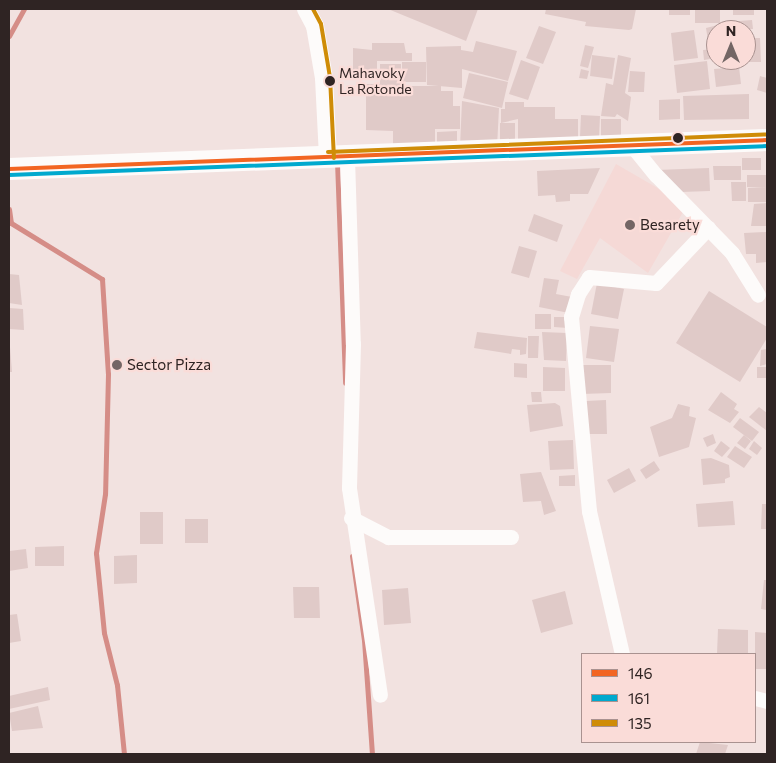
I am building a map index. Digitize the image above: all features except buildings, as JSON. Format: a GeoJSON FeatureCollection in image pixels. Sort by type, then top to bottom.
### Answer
{"type":"FeatureCollection","features":[{"type":"Feature","properties":{"kind":"main road"},"geometry":{"type":"LineString","coordinates":[[9,169],[633,147],[767,140]]}},
{"type":"Feature","properties":{"kind":"street"},"geometry":{"type":"LineString","coordinates":[[306,9],[315,26],[338,158],[354,344],[351,518],[357,529],[380,695]]}},
{"type":"Feature","properties":{"kind":"street"},"geometry":{"type":"LineString","coordinates":[[633,147],[732,253],[758,295]]}},
{"type":"Feature","properties":{"kind":"street"},"geometry":{"type":"LineString","coordinates":[[622,653],[589,510],[571,317],[578,294],[589,276],[656,283],[708,228]]}},
{"type":"Feature","properties":{"kind":"street"},"geometry":{"type":"LineString","coordinates":[[351,518],[388,537],[511,537]]}},
{"type":"Feature","properties":{"kind":"shaded area","name":"Besarety"},"geometry":{"type":"Polygon","coordinates":[[[616,164],[661,190],[683,212],[648,273],[600,238],[577,279],[560,271],[616,164]]]}},
{"type":"Feature","properties":{"kind":"waterway"},"geometry":{"type":"LineString","coordinates":[[9,36],[24,9]]}},
{"type":"Feature","properties":{"kind":"waterway"},"geometry":{"type":"LineString","coordinates":[[337,161],[345,383]]}},
{"type":"Feature","properties":{"kind":"waterway"},"geometry":{"type":"LineString","coordinates":[[9,209],[11,223],[102,279],[108,374],[105,494],[96,553],[104,633],[117,685],[124,754]]}},
{"type":"Feature","properties":{"kind":"waterway"},"geometry":{"type":"LineString","coordinates":[[352,556],[364,640],[372,754]]}},
{"type":"Feature","properties":{"kind":"transit line","name":"135"},"geometry":{"type":"LineString","coordinates":[[313,9],[321,24],[330,77],[334,158]]}},
{"type":"Feature","properties":{"kind":"transit line","name":"135"},"geometry":{"type":"LineString","coordinates":[[328,152],[767,134]]}},
{"type":"Feature","properties":{"kind":"transit line","name":"146"},"geometry":{"type":"LineString","coordinates":[[9,169],[767,140]]}},
{"type":"Feature","properties":{"kind":"transit line","name":"161"},"geometry":{"type":"LineString","coordinates":[[9,175],[767,146]]}},
{"type":"Feature","properties":{"kind":"place","name":"Mahavoky La Rotonde"},"geometry":{"type":"Point","coordinates":[330,81]}},
{"type":"Feature","properties":{"kind":"place","name":"Besarety"},"geometry":{"type":"Point","coordinates":[630,225]}},
{"type":"Feature","properties":{"kind":"place","name":"Sector Pizza"},"geometry":{"type":"Point","coordinates":[117,365]}}]}
